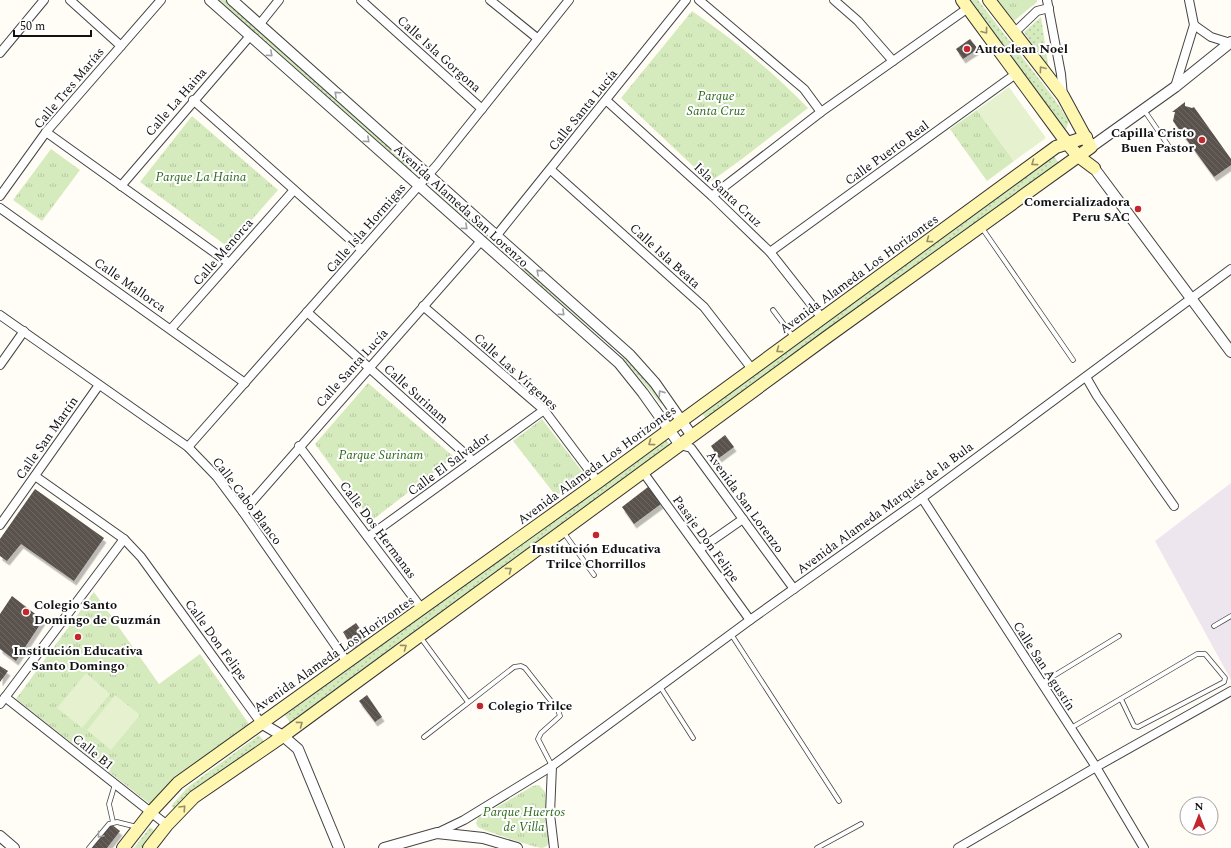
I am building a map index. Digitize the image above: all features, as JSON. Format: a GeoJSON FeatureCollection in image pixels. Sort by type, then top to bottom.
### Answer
{"type":"FeatureCollection","features":[{"type":"Feature","properties":{"kind":"main road"},"geometry":{"type":"LineString","coordinates":[[989,0],[1063,96],[1089,142],[1094,168]]}},
{"type":"Feature","properties":{"kind":"main road"},"geometry":{"type":"LineString","coordinates":[[965,4],[1067,143],[1078,156],[1094,168]]}},
{"type":"Feature","properties":{"kind":"main road"},"geometry":{"type":"LineString","coordinates":[[149,848],[167,825],[194,797],[283,736],[643,472],[688,443],[980,226],[1078,156],[1089,142]]}},
{"type":"Feature","properties":{"kind":"main road","name":"Avenida Alameda Los Horizontes"},"geometry":{"type":"LineString","coordinates":[[123,848],[151,812],[178,783],[670,430],[1056,147],[1067,143],[1089,142]]}},
{"type":"Feature","properties":{"kind":"street"},"geometry":{"type":"LineString","coordinates":[[0,53],[44,0]]}},
{"type":"Feature","properties":{"kind":"street"},"geometry":{"type":"LineString","coordinates":[[70,0],[121,46]]}},
{"type":"Feature","properties":{"kind":"street","name":"Calle Tres Marías"},"geometry":{"type":"LineString","coordinates":[[0,196],[46,132],[161,0]]}},
{"type":"Feature","properties":{"kind":"street","name":"Avenida Alameda San Lorenzo"},"geometry":{"type":"LineString","coordinates":[[210,0],[619,363],[644,393],[670,430],[688,443]]}},
{"type":"Feature","properties":{"kind":"street","name":"Avenida Alameda San Lorenzo"},"geometry":{"type":"LineString","coordinates":[[232,0],[630,355],[655,383],[682,421],[688,443]]}},
{"type":"Feature","properties":{"kind":"street"},"geometry":{"type":"LineString","coordinates":[[259,25],[279,0]]}},
{"type":"Feature","properties":{"kind":"street","name":"Calle Isla Gorgona"},"geometry":{"type":"LineString","coordinates":[[361,0],[482,109]]}},
{"type":"Feature","properties":{"kind":"street"},"geometry":{"type":"LineString","coordinates":[[490,0],[537,38]]}},
{"type":"Feature","properties":{"kind":"street","name":"Calle Isla Hormigas"},"geometry":{"type":"LineString","coordinates":[[188,447],[419,186],[569,0]]}},
{"type":"Feature","properties":{"kind":"street","name":"Calle Santa Lucía"},"geometry":{"type":"LineString","coordinates":[[497,235],[607,101],[686,0]]}},
{"type":"Feature","properties":{"kind":"street"},"geometry":{"type":"LineString","coordinates":[[699,0],[804,89],[821,112]]}},
{"type":"Feature","properties":{"kind":"street"},"geometry":{"type":"LineString","coordinates":[[834,0],[858,21],[893,61]]}},
{"type":"Feature","properties":{"kind":"street"},"geometry":{"type":"LineString","coordinates":[[1175,87],[1194,25],[1189,0]]}},
{"type":"Feature","properties":{"kind":"street"},"geometry":{"type":"LineString","coordinates":[[712,196],[821,112],[893,61],[965,4]]}},
{"type":"Feature","properties":{"kind":"street"},"geometry":{"type":"LineString","coordinates":[[1015,32],[1037,11],[1048,4],[1061,74],[1063,96]]}},
{"type":"Feature","properties":{"kind":"street"},"geometry":{"type":"LineString","coordinates":[[1194,25],[1211,37],[1231,43]]}},
{"type":"Feature","properties":{"kind":"street","name":"Calle La Haina"},"geometry":{"type":"LineString","coordinates":[[121,186],[193,100],[250,36]]}},
{"type":"Feature","properties":{"kind":"street","name":"Avenida Alameda Los Horizontes"},"geometry":{"type":"LineString","coordinates":[[1089,142],[1107,136],[1175,87],[1231,43]]}},
{"type":"Feature","properties":{"kind":"street","name":"Calle Puerto Real"},"geometry":{"type":"LineString","coordinates":[[770,252],[1017,73]]}},
{"type":"Feature","properties":{"kind":"street"},"geometry":{"type":"LineString","coordinates":[[193,100],[362,250]]}},
{"type":"Feature","properties":{"kind":"street","name":"Isla Santa Cruz"},"geometry":{"type":"LineString","coordinates":[[607,101],[712,196],[770,252],[822,318]]}},
{"type":"Feature","properties":{"kind":"street"},"geometry":{"type":"LineString","coordinates":[[46,132],[229,263]]}},
{"type":"Feature","properties":{"kind":"street"},"geometry":{"type":"LineString","coordinates":[[1094,168],[1231,352]]}},
{"type":"Feature","properties":{"kind":"street","name":"Calle Isla Beata"},"geometry":{"type":"LineString","coordinates":[[551,170],[704,307],[752,369]]}},
{"type":"Feature","properties":{"kind":"street","name":"Calle Menorca"},"geometry":{"type":"LineString","coordinates":[[171,329],[294,190]]}},
{"type":"Feature","properties":{"kind":"street","name":"Calle Mallorca"},"geometry":{"type":"LineString","coordinates":[[0,208],[245,383]]}},
{"type":"Feature","properties":{"kind":"street","name":"Calle Santa Lucía"},"geometry":{"type":"LineString","coordinates":[[243,512],[299,446],[481,241]]}},
{"type":"Feature","properties":{"kind":"street","name":"Avenida Alameda Marqués de la Bula"},"geometry":{"type":"LineString","coordinates":[[384,848],[437,833],[464,820],[552,766],[661,688],[750,620],[922,498],[1231,270]]}},
{"type":"Feature","properties":{"kind":"street","name":"Calle Las Vírgenes"},"geometry":{"type":"LineString","coordinates":[[423,306],[544,410],[598,482]]}},
{"type":"Feature","properties":{"kind":"street","name":"Calle Surinam"},"geometry":{"type":"LineString","coordinates":[[307,312],[473,461]]}},
{"type":"Feature","properties":{"kind":"street","name":"Calle Cabo Blanco"},"geometry":{"type":"LineString","coordinates":[[0,315],[188,447],[217,477],[243,512],[347,662]]}},
{"type":"Feature","properties":{"kind":"street"},"geometry":{"type":"LineString","coordinates":[[0,365],[24,331]]}},
{"type":"Feature","properties":{"kind":"street"},"geometry":{"type":"LineString","coordinates":[[1086,377],[1097,396],[1174,506]]}},
{"type":"Feature","properties":{"kind":"street","name":"Calle San Martín"},"geometry":{"type":"LineString","coordinates":[[0,525],[99,385]]}},
{"type":"Feature","properties":{"kind":"street","name":"Calle El Salvador"},"geometry":{"type":"LineString","coordinates":[[368,536],[544,410]]}},
{"type":"Feature","properties":{"kind":"street","name":"Avenida San Lorenzo"},"geometry":{"type":"LineString","coordinates":[[688,443],[794,589]]}},
{"type":"Feature","properties":{"kind":"street","name":"Calle Dos Hermanas"},"geometry":{"type":"LineString","coordinates":[[299,446],[422,609]]}},
{"type":"Feature","properties":{"kind":"street","name":"Pasaje Don Felipe"},"geometry":{"type":"LineString","coordinates":[[643,472],[750,620]]}},
{"type":"Feature","properties":{"kind":"street","name":"Calle Don Felipe"},"geometry":{"type":"LineString","coordinates":[[35,476],[124,539],[141,557],[261,723],[283,736],[298,749],[339,848]]}},
{"type":"Feature","properties":{"kind":"street","name":"Calle San Agustín"},"geometry":{"type":"LineString","coordinates":[[922,498],[1096,767],[1144,848]]}},
{"type":"Feature","properties":{"kind":"street"},"geometry":{"type":"LineString","coordinates":[[700,549],[743,519]]}},
{"type":"Feature","properties":{"kind":"street"},"geometry":{"type":"LineString","coordinates":[[3,700],[124,539]]}},
{"type":"Feature","properties":{"kind":"street"},"geometry":{"type":"LineString","coordinates":[[958,848],[1096,767],[1231,691]]}},
{"type":"Feature","properties":{"kind":"street","name":"Calle B1"},"geometry":{"type":"LineString","coordinates":[[3,700],[167,825]]}},
{"type":"Feature","properties":{"kind":"street"},"geometry":{"type":"LineString","coordinates":[[552,766],[550,814],[554,848]]}},
{"type":"Feature","properties":{"kind":"street"},"geometry":{"type":"LineString","coordinates":[[437,833],[483,838],[517,848]]}},
{"type":"Feature","properties":{"kind":"street"},"geometry":{"type":"LineString","coordinates":[[0,836],[14,848]]}},
{"type":"Feature","properties":{"kind":"lane"},"geometry":{"type":"LineString","coordinates":[[1144,109],[1170,148]]}},
{"type":"Feature","properties":{"kind":"lane"},"geometry":{"type":"LineString","coordinates":[[980,226],[1072,360]]}},
{"type":"Feature","properties":{"kind":"lane"},"geometry":{"type":"LineString","coordinates":[[773,310],[794,338]]}},
{"type":"Feature","properties":{"kind":"lane"},"geometry":{"type":"LineString","coordinates":[[562,531],[594,575]]}},
{"type":"Feature","properties":{"kind":"lane"},"geometry":{"type":"LineString","coordinates":[[1214,626],[1231,616]]}},
{"type":"Feature","properties":{"kind":"lane"},"geometry":{"type":"LineString","coordinates":[[731,634],[839,801]]}},
{"type":"Feature","properties":{"kind":"lane"},"geometry":{"type":"LineString","coordinates":[[419,636],[468,702]]}},
{"type":"Feature","properties":{"kind":"lane"},"geometry":{"type":"LineString","coordinates":[[1042,684],[1119,636]]}},
{"type":"Feature","properties":{"kind":"lane"},"geometry":{"type":"LineString","coordinates":[[1070,728],[1201,653],[1205,654],[1225,678],[1224,682],[1138,727],[1134,726],[1121,699]]}},
{"type":"Feature","properties":{"kind":"lane"},"geometry":{"type":"LineString","coordinates":[[424,737],[468,702],[514,668],[520,666],[525,668],[558,710],[560,716],[541,733],[538,739],[552,766]]}},
{"type":"Feature","properties":{"kind":"lane"},"geometry":{"type":"LineString","coordinates":[[661,688],[693,738]]}},
{"type":"Feature","properties":{"kind":"lane"},"geometry":{"type":"LineString","coordinates":[[113,822],[109,804],[115,784]]}},
{"type":"Feature","properties":{"kind":"lane"},"geometry":{"type":"LineString","coordinates":[[89,848],[109,824],[113,822],[139,828]]}},
{"type":"Feature","properties":{"kind":"lane"},"geometry":{"type":"LineString","coordinates":[[817,848],[861,824]]}},
{"type":"Feature","properties":{"kind":"shaded area"},"geometry":{"type":"Polygon","coordinates":[[[1231,483],[1231,680],[1155,541],[1231,483]]]}},
{"type":"Feature","properties":{"kind":"green space"},"geometry":{"type":"Polygon","coordinates":[[[216,0],[227,0],[415,167],[410,173],[216,0]]]}},
{"type":"Feature","properties":{"kind":"green space"},"geometry":{"type":"Polygon","coordinates":[[[964,0],[978,0],[1053,97],[1069,121],[1066,129],[1063,129],[964,0]]]}},
{"type":"Feature","properties":{"kind":"green space"},"geometry":{"type":"Polygon","coordinates":[[[997,0],[1037,0],[1037,2],[1014,21],[997,0]]]}},
{"type":"Feature","properties":{"kind":"green space","name":"Parque Santa Cruz"},"geometry":{"type":"Polygon","coordinates":[[[692,11],[752,56],[781,81],[808,108],[710,182],[621,98],[692,11]]]}},
{"type":"Feature","properties":{"kind":"green space"},"geometry":{"type":"Polygon","coordinates":[[[1041,17],[1049,70],[1024,32],[1041,17]]]}},
{"type":"Feature","properties":{"kind":"green space"},"geometry":{"type":"Polygon","coordinates":[[[1009,87],[1046,138],[1014,161],[977,110],[1009,87]]]}},
{"type":"Feature","properties":{"kind":"green space"},"geometry":{"type":"Polygon","coordinates":[[[977,110],[1014,161],[987,181],[950,129],[977,110]]]}},
{"type":"Feature","properties":{"kind":"green space","name":"Parque La Haina"},"geometry":{"type":"Polygon","coordinates":[[[192,116],[278,190],[228,247],[140,182],[192,116]]]}},
{"type":"Feature","properties":{"kind":"green space"},"geometry":{"type":"Polygon","coordinates":[[[51,149],[80,170],[42,221],[13,200],[51,149]]]}},
{"type":"Feature","properties":{"kind":"green space"},"geometry":{"type":"Polygon","coordinates":[[[1052,154],[1059,163],[707,420],[701,412],[1052,154]]]}},
{"type":"Feature","properties":{"kind":"green space"},"geometry":{"type":"Polygon","coordinates":[[[438,188],[622,349],[665,401],[661,404],[619,353],[433,193],[438,188]]]}},
{"type":"Feature","properties":{"kind":"green space","name":"Parque Surinam"},"geometry":{"type":"Polygon","coordinates":[[[368,383],[454,457],[371,521],[315,444],[368,383]]]}},
{"type":"Feature","properties":{"kind":"green space"},"geometry":{"type":"Polygon","coordinates":[[[542,419],[584,474],[556,496],[513,441],[542,419]]]}},
{"type":"Feature","properties":{"kind":"green space"},"geometry":{"type":"Polygon","coordinates":[[[665,438],[671,447],[291,724],[285,715],[665,438]]]}},
{"type":"Feature","properties":{"kind":"green space"},"geometry":{"type":"Polygon","coordinates":[[[94,592],[159,684],[200,654],[249,724],[170,783],[150,804],[16,699],[94,592]]]}},
{"type":"Feature","properties":{"kind":"green space"},"geometry":{"type":"Polygon","coordinates":[[[86,673],[110,694],[82,728],[57,708],[86,673]]]}},
{"type":"Feature","properties":{"kind":"green space"},"geometry":{"type":"Polygon","coordinates":[[[115,695],[140,715],[111,750],[87,730],[115,695]]]}},
{"type":"Feature","properties":{"kind":"green space"},"geometry":{"type":"Polygon","coordinates":[[[259,735],[265,742],[177,811],[171,806],[188,787],[259,735]]]}},
{"type":"Feature","properties":{"kind":"green space","name":"Parque Huertos de Villa"},"geometry":{"type":"Polygon","coordinates":[[[539,785],[545,792],[550,839],[546,846],[542,848],[530,845],[478,827],[476,823],[478,818],[533,786],[539,785]]]}},
{"type":"Feature","properties":{"kind":"green space"},"geometry":{"type":"Polygon","coordinates":[[[150,827],[157,833],[144,848],[134,848],[150,827]]]}},
{"type":"Feature","properties":{"kind":"building","name":"Autoclean Noel"},"geometry":{"type":"Polygon","coordinates":[[[970,39],[978,49],[963,59],[956,49],[970,39]]]}},
{"type":"Feature","properties":{"kind":"building","name":"Capilla Cristo Buen Pastor"},"geometry":{"type":"Polygon","coordinates":[[[1185,102],[1185,106],[1192,108],[1194,107],[1231,159],[1231,165],[1214,177],[1173,121],[1175,112],[1172,112],[1185,102]]]}},
{"type":"Feature","properties":{"kind":"building"},"geometry":{"type":"Polygon","coordinates":[[[725,435],[734,447],[719,458],[711,446],[725,435]]]}},
{"type":"Feature","properties":{"kind":"building"},"geometry":{"type":"Polygon","coordinates":[[[648,487],[661,504],[634,524],[622,507],[648,487]]]}},
{"type":"Feature","properties":{"kind":"building"},"geometry":{"type":"Polygon","coordinates":[[[35,489],[104,538],[74,581],[21,544],[7,561],[0,556],[0,539],[35,489]]]}},
{"type":"Feature","properties":{"kind":"building"},"geometry":{"type":"Polygon","coordinates":[[[12,596],[43,620],[16,661],[0,649],[0,614],[12,596]]]}},
{"type":"Feature","properties":{"kind":"building"},"geometry":{"type":"Polygon","coordinates":[[[356,623],[365,636],[351,645],[343,632],[356,623]]]}},
{"type":"Feature","properties":{"kind":"building"},"geometry":{"type":"Polygon","coordinates":[[[0,666],[8,671],[0,682],[0,666]]]}},
{"type":"Feature","properties":{"kind":"building"},"geometry":{"type":"Polygon","coordinates":[[[367,695],[382,717],[375,722],[359,701],[367,695]]]}},
{"type":"Feature","properties":{"kind":"building"},"geometry":{"type":"Polygon","coordinates":[[[111,824],[120,831],[107,848],[92,848],[111,824]]]}},
{"type":"Feature","properties":{"kind":"place","name":"Autoclean Noel"},"geometry":{"type":"Point","coordinates":[967,49]}},
{"type":"Feature","properties":{"kind":"place","name":"Capilla Cristo Buen Pastor"},"geometry":{"type":"Point","coordinates":[1202,140]}},
{"type":"Feature","properties":{"kind":"place","name":"Comercializadora Peru SAC"},"geometry":{"type":"Point","coordinates":[1138,209]}},
{"type":"Feature","properties":{"kind":"place","name":"Institución Educativa Trilce Chorrillos"},"geometry":{"type":"Point","coordinates":[596,535]}},
{"type":"Feature","properties":{"kind":"place","name":"Colegio Santo Domingo de Guzmán"},"geometry":{"type":"Point","coordinates":[26,612]}},
{"type":"Feature","properties":{"kind":"place","name":"Institución Educativa Santo Domingo"},"geometry":{"type":"Point","coordinates":[78,637]}},
{"type":"Feature","properties":{"kind":"place","name":"Colegio Trilce"},"geometry":{"type":"Point","coordinates":[480,706]}}]}
